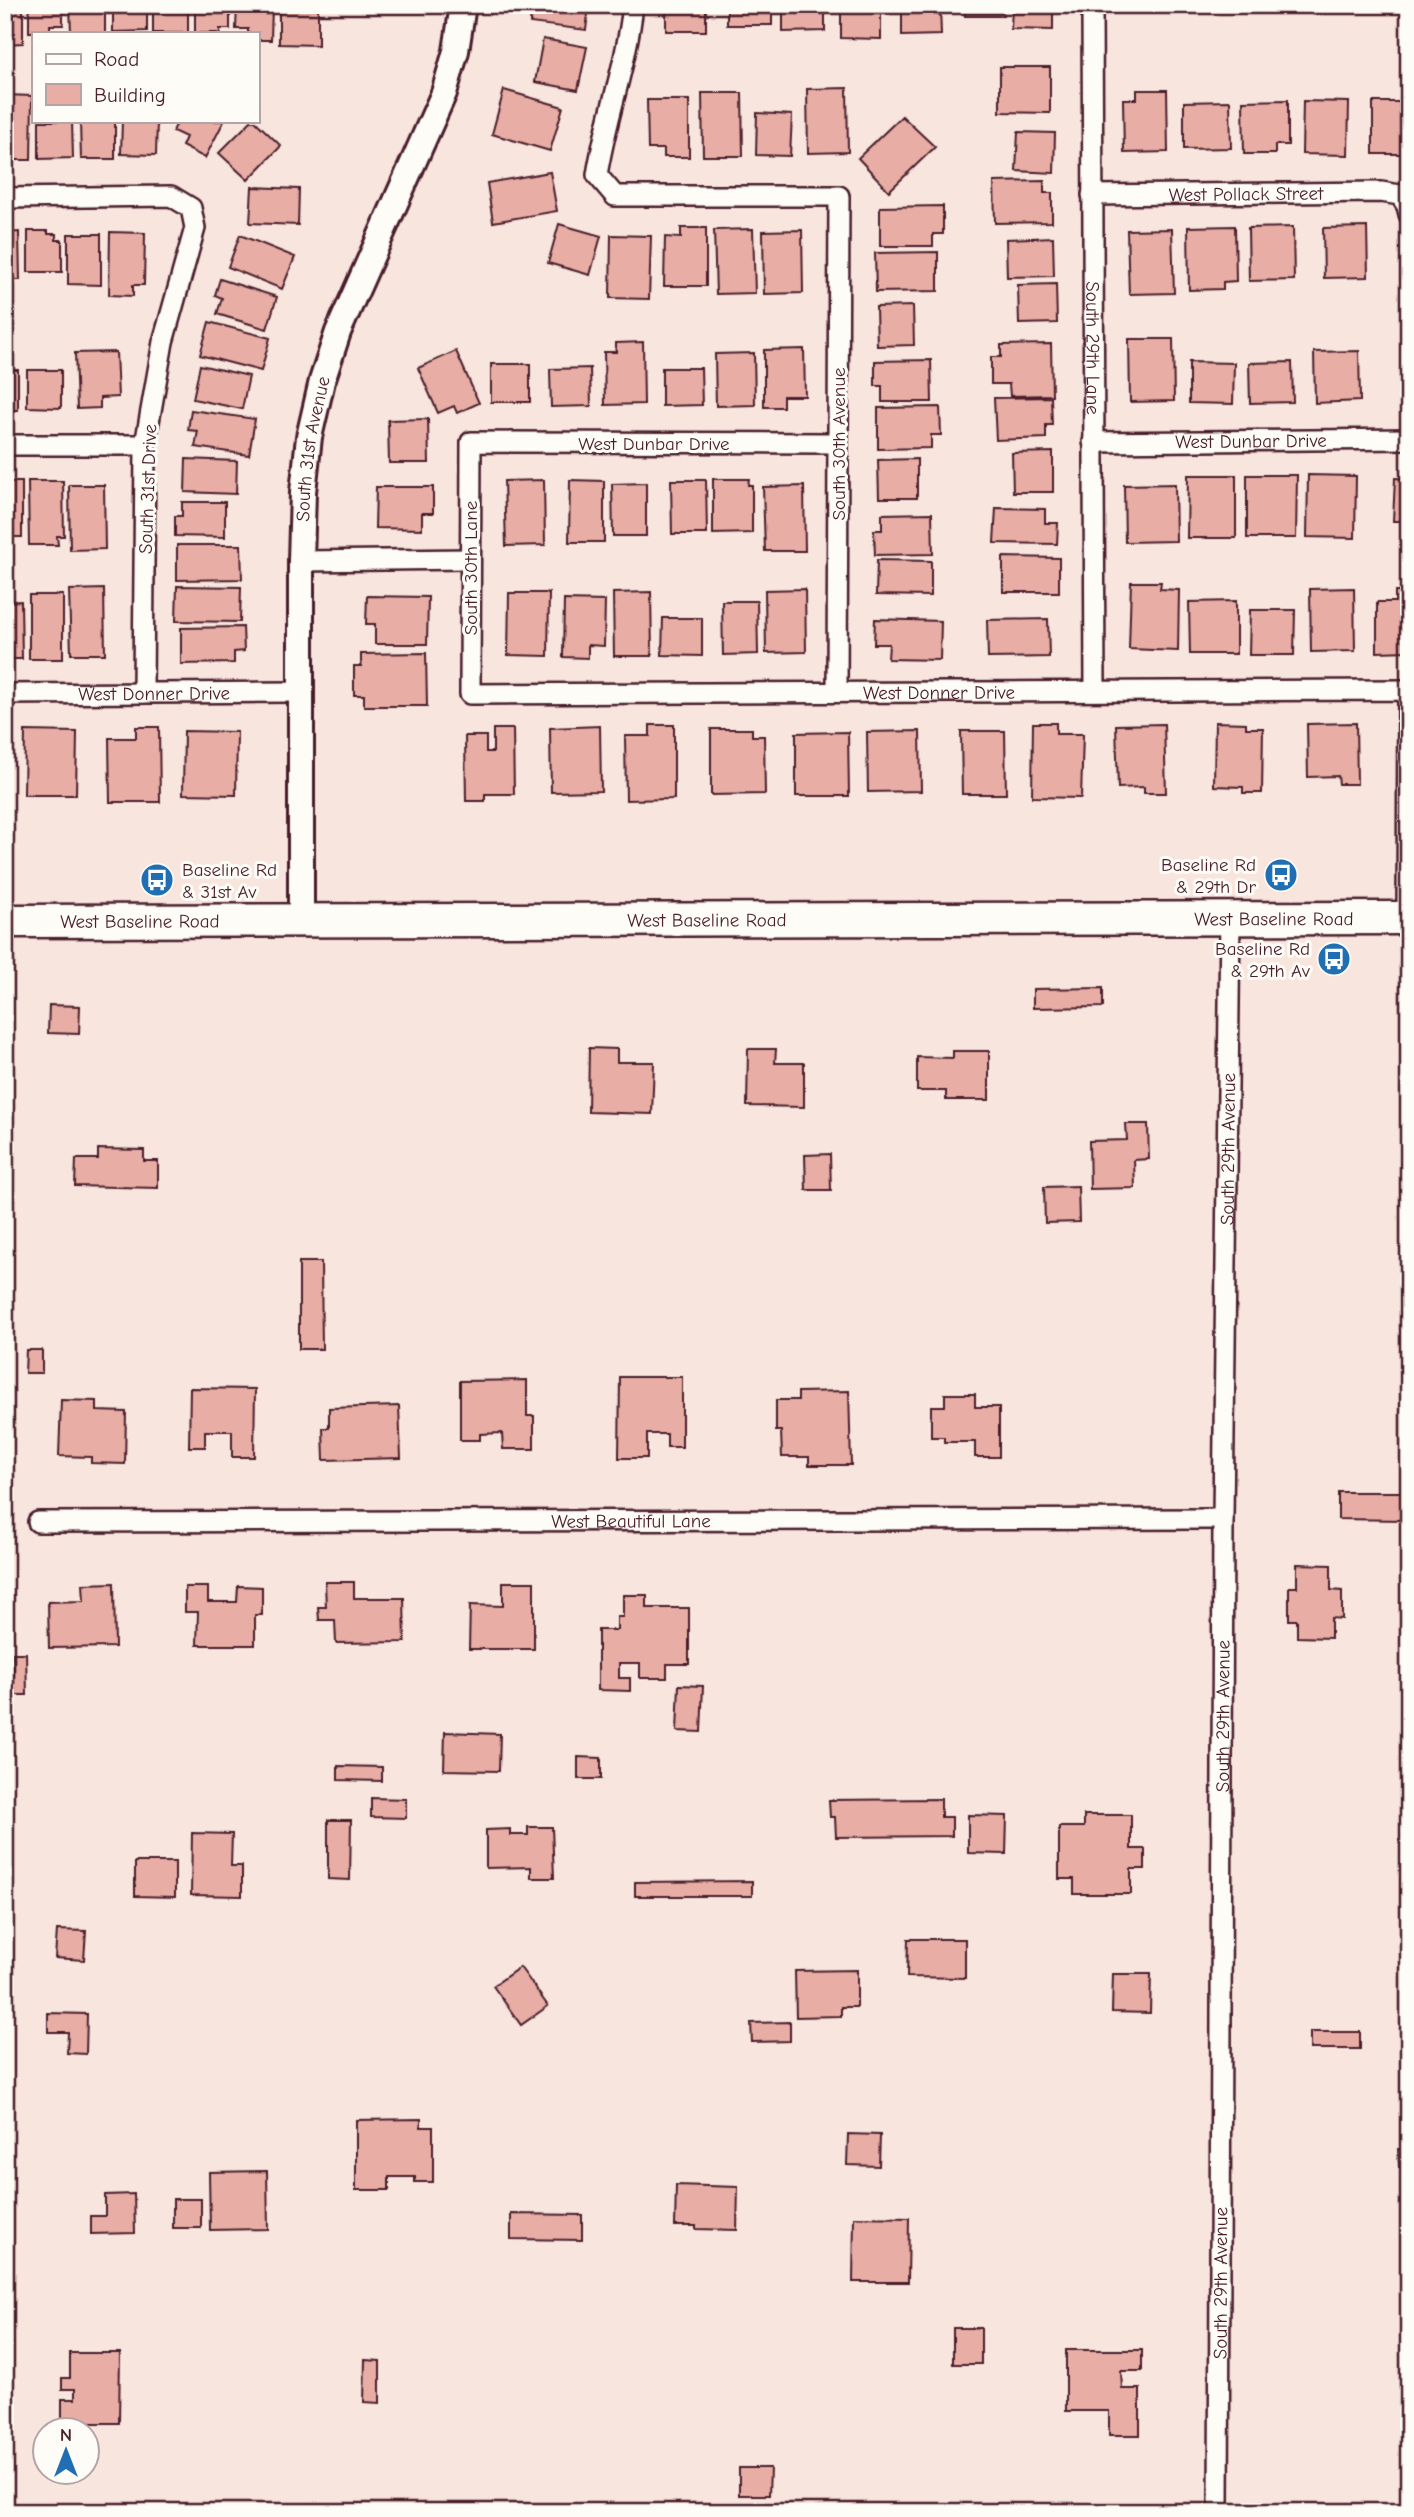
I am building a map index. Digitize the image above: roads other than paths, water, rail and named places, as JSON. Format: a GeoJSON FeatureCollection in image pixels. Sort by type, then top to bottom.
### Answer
{"type":"FeatureCollection","features":[{"type":"Feature","properties":{"kind":"main road","name":"West Baseline Road"},"geometry":{"type":"LineString","coordinates":[[5,921],[1408,918]]}},
{"type":"Feature","properties":{"kind":"street","name":"South 31st Avenue"},"geometry":{"type":"LineString","coordinates":[[301,919],[301,561],[303,492],[309,437],[322,381],[338,332],[444,93],[456,51],[463,5]]}},
{"type":"Feature","properties":{"kind":"street","name":"South 30th Avenue"},"geometry":{"type":"LineString","coordinates":[[633,5],[625,58],[603,138],[597,175],[615,196],[839,196],[837,692]]}},
{"type":"Feature","properties":{"kind":"street","name":"South 29th Lane"},"geometry":{"type":"LineString","coordinates":[[1092,5],[1095,691]]}},
{"type":"Feature","properties":{"kind":"street","name":"West Pollack Street"},"geometry":{"type":"LineString","coordinates":[[1092,195],[1381,192],[1400,195],[1409,214]]}},
{"type":"Feature","properties":{"kind":"street","name":"South 31st Drive"},"geometry":{"type":"LineString","coordinates":[[5,198],[171,196],[191,208],[195,228],[163,342],[145,445],[143,693]]}},
{"type":"Feature","properties":{"kind":"street","name":"West Dunbar Drive"},"geometry":{"type":"LineString","coordinates":[[1093,442],[1409,439]]}},
{"type":"Feature","properties":{"kind":"street","name":"West Dunbar Drive"},"geometry":{"type":"LineString","coordinates":[[471,442],[837,443]]}},
{"type":"Feature","properties":{"kind":"street","name":"South 30th Lane"},"geometry":{"type":"LineString","coordinates":[[470,694],[471,442]]}},
{"type":"Feature","properties":{"kind":"street"},"geometry":{"type":"LineString","coordinates":[[5,445],[145,445]]}},
{"type":"Feature","properties":{"kind":"street"},"geometry":{"type":"LineString","coordinates":[[301,561],[470,559]]}},
{"type":"Feature","properties":{"kind":"street"},"geometry":{"type":"LineString","coordinates":[[1408,690],[1408,918]]}},
{"type":"Feature","properties":{"kind":"street","name":"West Donner Drive"},"geometry":{"type":"LineString","coordinates":[[470,694],[1408,690]]}},
{"type":"Feature","properties":{"kind":"street","name":"West Donner Drive"},"geometry":{"type":"LineString","coordinates":[[5,694],[301,692]]}},
{"type":"Feature","properties":{"kind":"street","name":"South 29th Avenue"},"geometry":{"type":"LineString","coordinates":[[1219,2512],[1223,1519],[1230,918]]}},
{"type":"Feature","properties":{"kind":"street","name":"West Beautiful Lane"},"geometry":{"type":"LineString","coordinates":[[38,1522],[1223,1519]]}},
{"type":"Feature","properties":{"kind":"place","name":"Baseline Rd & 29th Dr"},"geometry":{"type":"Point","coordinates":[1281,875]}},
{"type":"Feature","properties":{"kind":"place","name":"Baseline Rd & 31st Av"},"geometry":{"type":"Point","coordinates":[157,880]}},
{"type":"Feature","properties":{"kind":"place","name":"Baseline Rd & 29th Av"},"geometry":{"type":"Point","coordinates":[1334,959]}}]}
